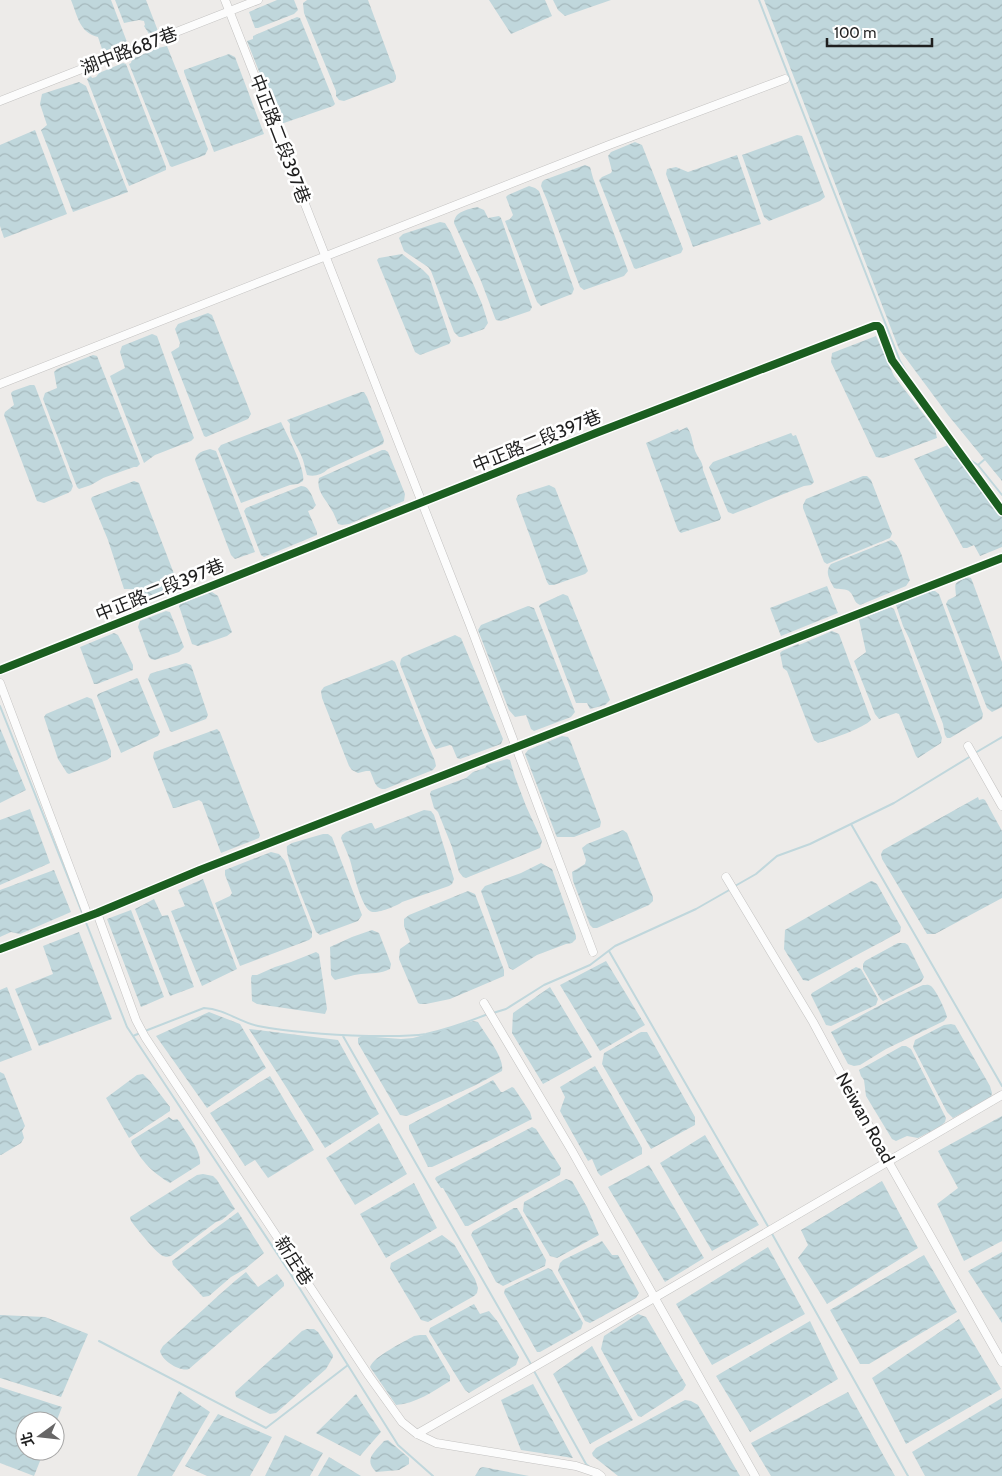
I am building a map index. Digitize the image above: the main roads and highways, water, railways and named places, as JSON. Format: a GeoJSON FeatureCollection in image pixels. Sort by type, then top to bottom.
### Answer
{"type":"FeatureCollection","features":[{"type":"Feature","properties":{"kind":"water"},"geometry":{"type":"Polygon","coordinates":[[[71,0],[111,0],[127,42],[114,50],[112,48],[103,52],[98,37],[83,28],[71,0]]]}},
{"type":"Feature","properties":{"kind":"water"},"geometry":{"type":"Polygon","coordinates":[[[115,0],[146,0],[158,31],[149,34],[144,26],[144,21],[124,23],[115,0]]]}},
{"type":"Feature","properties":{"kind":"water"},"geometry":{"type":"Polygon","coordinates":[[[277,0],[294,0],[298,10],[294,14],[255,28],[249,12],[277,0]]]}},
{"type":"Feature","properties":{"kind":"water"},"geometry":{"type":"Polygon","coordinates":[[[307,0],[368,0],[396,76],[394,82],[344,101],[339,100],[304,13],[303,3],[307,0]]]}},
{"type":"Feature","properties":{"kind":"water"},"geometry":{"type":"Polygon","coordinates":[[[489,0],[545,0],[552,16],[511,34],[489,0]]]}},
{"type":"Feature","properties":{"kind":"water"},"geometry":{"type":"Polygon","coordinates":[[[553,0],[611,0],[565,16],[558,10],[553,0]]]}},
{"type":"Feature","properties":{"kind":"water"},"geometry":{"type":"Polygon","coordinates":[[[764,0],[1002,0],[1002,481],[948,415],[899,349],[764,0]]]}},
{"type":"Feature","properties":{"kind":"water"},"geometry":{"type":"Polygon","coordinates":[[[297,17],[300,18],[335,104],[281,124],[247,41],[253,39],[253,36],[297,17]]]}},
{"type":"Feature","properties":{"kind":"water"},"geometry":{"type":"Polygon","coordinates":[[[167,46],[208,149],[205,155],[172,167],[129,64],[132,59],[167,46]]]}},
{"type":"Feature","properties":{"kind":"water"},"geometry":{"type":"Polygon","coordinates":[[[229,54],[235,57],[264,134],[214,152],[184,70],[229,54]]]}},
{"type":"Feature","properties":{"kind":"water"},"geometry":{"type":"Polygon","coordinates":[[[123,63],[126,64],[166,167],[166,170],[129,186],[87,79],[91,76],[92,78],[96,77],[99,73],[123,63]]]}},
{"type":"Feature","properties":{"kind":"water"},"geometry":{"type":"Polygon","coordinates":[[[79,82],[86,86],[128,192],[73,212],[41,130],[47,125],[40,104],[42,94],[79,82]]]}},
{"type":"Feature","properties":{"kind":"water"},"geometry":{"type":"Polygon","coordinates":[[[35,130],[67,214],[4,238],[0,226],[0,145],[35,130]]]}},
{"type":"Feature","properties":{"kind":"water"},"geometry":{"type":"Polygon","coordinates":[[[797,135],[802,136],[825,197],[820,201],[769,221],[764,217],[742,155],[797,135]]]}},
{"type":"Feature","properties":{"kind":"water"},"geometry":{"type":"Polygon","coordinates":[[[635,142],[642,145],[683,249],[681,253],[636,269],[599,180],[612,171],[608,156],[611,152],[635,142]]]}},
{"type":"Feature","properties":{"kind":"water"},"geometry":{"type":"Polygon","coordinates":[[[737,155],[761,224],[693,247],[666,174],[667,169],[676,167],[688,172],[737,155]]]}},
{"type":"Feature","properties":{"kind":"water"},"geometry":{"type":"Polygon","coordinates":[[[585,165],[590,167],[628,271],[624,276],[584,290],[580,287],[541,186],[544,180],[585,165]]]}},
{"type":"Feature","properties":{"kind":"water"},"geometry":{"type":"Polygon","coordinates":[[[529,186],[539,191],[574,289],[572,294],[541,306],[537,302],[505,221],[513,215],[506,197],[529,186]]]}},
{"type":"Feature","properties":{"kind":"water"},"geometry":{"type":"Polygon","coordinates":[[[477,207],[484,210],[488,218],[499,216],[501,218],[532,307],[530,311],[501,321],[496,320],[481,281],[454,223],[459,213],[477,207]]]}},
{"type":"Feature","properties":{"kind":"water"},"geometry":{"type":"Polygon","coordinates":[[[440,222],[445,223],[451,233],[482,304],[488,323],[484,329],[462,337],[459,337],[454,332],[431,271],[404,251],[399,238],[403,234],[440,222]]]}},
{"type":"Feature","properties":{"kind":"water"},"geometry":{"type":"Polygon","coordinates":[[[402,254],[429,276],[451,341],[449,344],[420,355],[415,352],[377,260],[402,254]]]}},
{"type":"Feature","properties":{"kind":"water"},"geometry":{"type":"Polygon","coordinates":[[[208,313],[212,315],[251,414],[248,419],[206,437],[171,352],[179,347],[180,343],[175,329],[178,324],[208,313]]]}},
{"type":"Feature","properties":{"kind":"water"},"geometry":{"type":"Polygon","coordinates":[[[152,334],[157,336],[194,438],[191,441],[155,455],[144,463],[110,376],[125,368],[120,352],[122,346],[152,334]]]}},
{"type":"Feature","properties":{"kind":"water"},"geometry":{"type":"Polygon","coordinates":[[[876,336],[894,376],[935,429],[937,438],[883,458],[876,457],[831,362],[832,353],[876,336]]]}},
{"type":"Feature","properties":{"kind":"water"},"geometry":{"type":"Polygon","coordinates":[[[93,355],[97,356],[140,464],[137,467],[103,478],[79,489],[43,399],[45,393],[57,388],[54,372],[57,369],[93,355]]]}},
{"type":"Feature","properties":{"kind":"water"},"geometry":{"type":"Polygon","coordinates":[[[30,385],[35,386],[73,486],[68,493],[44,503],[37,501],[4,415],[14,405],[11,393],[30,385]]]}},
{"type":"Feature","properties":{"kind":"water"},"geometry":{"type":"Polygon","coordinates":[[[364,392],[367,397],[384,440],[383,444],[321,474],[315,476],[307,475],[287,420],[364,392]]]}},
{"type":"Feature","properties":{"kind":"water"},"geometry":{"type":"Polygon","coordinates":[[[281,422],[299,460],[303,481],[241,503],[218,449],[221,445],[281,422]]]}},
{"type":"Feature","properties":{"kind":"water"},"geometry":{"type":"Polygon","coordinates":[[[687,427],[721,517],[720,520],[681,533],[678,530],[646,443],[687,427]]]}},
{"type":"Feature","properties":{"kind":"water"},"geometry":{"type":"Polygon","coordinates":[[[791,433],[793,436],[796,435],[814,482],[811,485],[804,486],[733,514],[728,512],[709,467],[713,462],[791,433]]]}},
{"type":"Feature","properties":{"kind":"water"},"geometry":{"type":"Polygon","coordinates":[[[948,445],[1002,513],[1002,547],[980,556],[974,545],[963,548],[914,459],[948,445]]]}},
{"type":"Feature","properties":{"kind":"water"},"geometry":{"type":"Polygon","coordinates":[[[210,449],[216,451],[255,552],[235,559],[231,555],[195,460],[203,451],[210,449]]]}},
{"type":"Feature","properties":{"kind":"water"},"geometry":{"type":"Polygon","coordinates":[[[382,450],[388,452],[405,494],[404,501],[349,524],[338,524],[320,491],[319,478],[382,450]]]}},
{"type":"Feature","properties":{"kind":"water"},"geometry":{"type":"Polygon","coordinates":[[[867,476],[871,480],[892,534],[890,538],[827,564],[824,562],[803,505],[806,499],[867,476]]]}},
{"type":"Feature","properties":{"kind":"water"},"geometry":{"type":"Polygon","coordinates":[[[134,481],[139,483],[178,584],[177,590],[140,604],[135,591],[124,589],[108,540],[91,499],[134,481]]]}},
{"type":"Feature","properties":{"kind":"water"},"geometry":{"type":"Polygon","coordinates":[[[549,485],[555,488],[588,571],[585,574],[554,585],[549,585],[547,582],[516,499],[518,495],[549,485]]]}},
{"type":"Feature","properties":{"kind":"water"},"geometry":{"type":"Polygon","coordinates":[[[301,486],[309,490],[316,505],[308,511],[317,535],[264,557],[261,555],[244,511],[246,508],[301,486]]]}},
{"type":"Feature","properties":{"kind":"water"},"geometry":{"type":"Polygon","coordinates":[[[891,540],[901,552],[910,580],[906,586],[860,605],[849,591],[834,588],[828,573],[831,564],[891,540]]]}},
{"type":"Feature","properties":{"kind":"water"},"geometry":{"type":"Polygon","coordinates":[[[967,577],[971,578],[1002,662],[1002,707],[992,712],[987,708],[946,604],[948,600],[956,596],[956,584],[967,577]]]}},
{"type":"Feature","properties":{"kind":"water"},"geometry":{"type":"Polygon","coordinates":[[[827,586],[838,613],[781,636],[770,608],[827,586]]]}},
{"type":"Feature","properties":{"kind":"water"},"geometry":{"type":"Polygon","coordinates":[[[931,591],[939,594],[983,714],[982,719],[950,738],[947,738],[945,735],[943,724],[896,605],[931,591]]]}},
{"type":"Feature","properties":{"kind":"water"},"geometry":{"type":"Polygon","coordinates":[[[212,592],[218,596],[232,632],[227,636],[198,646],[192,644],[179,606],[212,592]]]}},
{"type":"Feature","properties":{"kind":"water"},"geometry":{"type":"Polygon","coordinates":[[[563,594],[568,596],[610,700],[605,705],[590,709],[587,703],[576,703],[539,606],[563,594]]]}},
{"type":"Feature","properties":{"kind":"water"},"geometry":{"type":"Polygon","coordinates":[[[528,606],[534,608],[575,712],[571,717],[534,731],[531,729],[526,715],[515,717],[509,710],[478,630],[481,625],[528,606]]]}},
{"type":"Feature","properties":{"kind":"water"},"geometry":{"type":"Polygon","coordinates":[[[890,607],[894,609],[942,738],[941,743],[918,758],[899,714],[896,713],[879,719],[875,714],[854,661],[866,652],[859,620],[890,607]]]}},
{"type":"Feature","properties":{"kind":"water"},"geometry":{"type":"Polygon","coordinates":[[[166,611],[170,612],[184,647],[179,652],[155,660],[151,659],[138,627],[140,621],[166,611]]]}},
{"type":"Feature","properties":{"kind":"water"},"geometry":{"type":"Polygon","coordinates":[[[832,631],[839,634],[871,720],[838,737],[818,743],[814,740],[787,671],[783,668],[780,653],[832,631]]]}},
{"type":"Feature","properties":{"kind":"water"},"geometry":{"type":"Polygon","coordinates":[[[114,633],[118,635],[133,665],[133,670],[94,684],[80,647],[114,633]]]}},
{"type":"Feature","properties":{"kind":"water"},"geometry":{"type":"Polygon","coordinates":[[[455,635],[461,638],[503,739],[501,744],[460,759],[457,758],[452,746],[436,749],[432,743],[400,664],[403,657],[455,635]]]}},
{"type":"Feature","properties":{"kind":"water"},"geometry":{"type":"Polygon","coordinates":[[[392,660],[395,662],[436,766],[433,770],[382,789],[375,783],[370,771],[358,773],[349,766],[322,698],[321,691],[324,687],[392,660]]]}},
{"type":"Feature","properties":{"kind":"water"},"geometry":{"type":"Polygon","coordinates":[[[186,663],[191,665],[208,715],[206,719],[172,732],[148,679],[152,673],[186,663]]]}},
{"type":"Feature","properties":{"kind":"water"},"geometry":{"type":"Polygon","coordinates":[[[137,678],[160,732],[158,736],[121,753],[97,696],[137,678]]]}},
{"type":"Feature","properties":{"kind":"water"},"geometry":{"type":"Polygon","coordinates":[[[87,697],[92,699],[111,751],[111,757],[69,774],[58,759],[44,717],[46,714],[87,697]]]}},
{"type":"Feature","properties":{"kind":"water"},"geometry":{"type":"Polygon","coordinates":[[[0,728],[26,790],[0,803],[0,728]]]}},
{"type":"Feature","properties":{"kind":"water"},"geometry":{"type":"Polygon","coordinates":[[[217,729],[220,732],[260,835],[259,838],[221,853],[202,802],[199,800],[173,808],[153,757],[154,752],[217,729]]]}},
{"type":"Feature","properties":{"kind":"water"},"geometry":{"type":"Polygon","coordinates":[[[562,736],[568,737],[570,740],[601,822],[600,827],[574,837],[557,837],[525,754],[528,750],[562,736]]]}},
{"type":"Feature","properties":{"kind":"water"},"geometry":{"type":"Polygon","coordinates":[[[507,759],[510,760],[526,806],[542,841],[540,848],[466,878],[463,877],[459,872],[452,847],[438,812],[434,808],[430,794],[431,791],[466,778],[487,765],[507,759]]]}},
{"type":"Feature","properties":{"kind":"water"},"geometry":{"type":"Polygon","coordinates":[[[978,797],[979,800],[985,800],[1002,831],[1002,898],[935,934],[927,934],[882,859],[881,854],[883,850],[978,797]]]}},
{"type":"Feature","properties":{"kind":"water"},"geometry":{"type":"Polygon","coordinates":[[[30,809],[50,863],[0,885],[0,820],[30,809]]]}},
{"type":"Feature","properties":{"kind":"water"},"geometry":{"type":"Polygon","coordinates":[[[424,810],[431,811],[434,815],[454,879],[452,884],[402,902],[386,910],[370,911],[364,902],[355,879],[341,838],[342,835],[370,823],[372,823],[375,829],[424,810]]]}},
{"type":"Feature","properties":{"kind":"water"},"geometry":{"type":"Polygon","coordinates":[[[623,830],[627,833],[653,901],[649,905],[597,928],[593,928],[590,925],[573,881],[572,872],[585,864],[586,860],[582,848],[587,844],[623,830]]]}},
{"type":"Feature","properties":{"kind":"water"},"geometry":{"type":"Polygon","coordinates":[[[328,834],[332,837],[362,915],[358,921],[320,935],[316,932],[294,875],[287,853],[287,846],[328,834]]]}},
{"type":"Feature","properties":{"kind":"water"},"geometry":{"type":"Polygon","coordinates":[[[271,852],[279,854],[285,861],[312,931],[312,937],[309,940],[240,966],[215,903],[230,896],[232,893],[225,870],[271,852]]]}},
{"type":"Feature","properties":{"kind":"water"},"geometry":{"type":"Polygon","coordinates":[[[541,863],[552,869],[576,939],[572,943],[537,955],[513,970],[509,968],[481,891],[485,886],[521,873],[541,863]]]}},
{"type":"Feature","properties":{"kind":"water"},"geometry":{"type":"Polygon","coordinates":[[[54,870],[71,912],[20,934],[11,932],[0,937],[0,890],[54,870]]]}},
{"type":"Feature","properties":{"kind":"water"},"geometry":{"type":"Polygon","coordinates":[[[203,879],[237,969],[202,986],[171,911],[185,906],[178,890],[203,879]]]}},
{"type":"Feature","properties":{"kind":"water"},"geometry":{"type":"Polygon","coordinates":[[[872,881],[877,884],[901,927],[900,932],[808,981],[803,980],[784,949],[785,930],[872,881]]]}},
{"type":"Feature","properties":{"kind":"water"},"geometry":{"type":"Polygon","coordinates":[[[468,891],[475,894],[504,970],[504,976],[450,999],[420,1004],[399,959],[400,949],[410,942],[404,926],[404,919],[409,915],[468,891]]]}},
{"type":"Feature","properties":{"kind":"water"},"geometry":{"type":"Polygon","coordinates":[[[154,899],[162,916],[168,915],[194,987],[170,996],[135,909],[154,899]]]}},
{"type":"Feature","properties":{"kind":"water"},"geometry":{"type":"Polygon","coordinates":[[[131,910],[164,997],[141,1007],[107,919],[131,910]]]}},
{"type":"Feature","properties":{"kind":"water"},"geometry":{"type":"Polygon","coordinates":[[[372,930],[379,933],[391,964],[390,969],[379,973],[358,974],[335,980],[331,975],[330,947],[372,930]]]}},
{"type":"Feature","properties":{"kind":"water"},"geometry":{"type":"Polygon","coordinates":[[[79,932],[112,1019],[39,1046],[15,989],[53,974],[43,946],[79,932]]]}},
{"type":"Feature","properties":{"kind":"water"},"geometry":{"type":"Polygon","coordinates":[[[898,943],[908,945],[924,977],[921,982],[883,1001],[863,969],[863,964],[865,961],[898,943]]]}},
{"type":"Feature","properties":{"kind":"water"},"geometry":{"type":"Polygon","coordinates":[[[316,952],[319,954],[327,1009],[325,1014],[257,1004],[252,1001],[252,975],[257,975],[316,952]]]}},
{"type":"Feature","properties":{"kind":"water"},"geometry":{"type":"Polygon","coordinates":[[[606,961],[645,1025],[600,1051],[560,985],[606,961]]]}},
{"type":"Feature","properties":{"kind":"water"},"geometry":{"type":"Polygon","coordinates":[[[856,967],[861,969],[878,999],[876,1005],[831,1026],[826,1025],[811,995],[812,993],[856,967]]]}},
{"type":"Feature","properties":{"kind":"water"},"geometry":{"type":"Polygon","coordinates":[[[923,985],[931,986],[938,996],[947,1017],[944,1021],[886,1049],[860,1065],[848,1064],[831,1032],[876,1007],[923,985]]]}},
{"type":"Feature","properties":{"kind":"water"},"geometry":{"type":"Polygon","coordinates":[[[7,987],[32,1050],[0,1062],[0,990],[7,987]]]}},
{"type":"Feature","properties":{"kind":"water"},"geometry":{"type":"Polygon","coordinates":[[[550,987],[592,1057],[543,1084],[512,1033],[513,1013],[550,987]]]}},
{"type":"Feature","properties":{"kind":"water"},"geometry":{"type":"Polygon","coordinates":[[[209,1012],[240,1024],[266,1068],[207,1108],[156,1036],[209,1012]]]}},
{"type":"Feature","properties":{"kind":"water"},"geometry":{"type":"Polygon","coordinates":[[[473,1021],[478,1022],[494,1046],[502,1066],[502,1071],[476,1085],[407,1116],[400,1115],[358,1043],[358,1038],[362,1036],[413,1038],[473,1021]]]}},
{"type":"Feature","properties":{"kind":"water"},"geometry":{"type":"Polygon","coordinates":[[[944,1025],[955,1025],[990,1086],[992,1093],[991,1097],[953,1118],[947,1112],[913,1047],[915,1040],[944,1025]]]}},
{"type":"Feature","properties":{"kind":"water"},"geometry":{"type":"Polygon","coordinates":[[[249,1029],[338,1040],[379,1114],[325,1148],[249,1029]]]}},
{"type":"Feature","properties":{"kind":"water"},"geometry":{"type":"Polygon","coordinates":[[[641,1032],[647,1032],[695,1117],[695,1125],[651,1149],[602,1064],[604,1053],[641,1032]]]}},
{"type":"Feature","properties":{"kind":"water"},"geometry":{"type":"Polygon","coordinates":[[[902,1046],[911,1049],[946,1118],[941,1126],[918,1138],[907,1136],[896,1141],[892,1139],[866,1096],[864,1080],[859,1070],[902,1046]]]}},
{"type":"Feature","properties":{"kind":"water"},"geometry":{"type":"Polygon","coordinates":[[[595,1066],[642,1148],[642,1154],[601,1176],[592,1159],[588,1161],[560,1111],[565,1097],[560,1087],[595,1066]]]}},
{"type":"Feature","properties":{"kind":"water"},"geometry":{"type":"Polygon","coordinates":[[[0,1072],[4,1074],[25,1126],[22,1131],[24,1138],[21,1143],[1,1155],[0,1155],[0,1072]]]}},
{"type":"Feature","properties":{"kind":"water"},"geometry":{"type":"Polygon","coordinates":[[[143,1074],[170,1107],[170,1111],[129,1138],[106,1098],[137,1075],[143,1074]]]}},
{"type":"Feature","properties":{"kind":"water"},"geometry":{"type":"Polygon","coordinates":[[[270,1076],[314,1150],[268,1178],[255,1160],[245,1166],[210,1113],[270,1076]]]}},
{"type":"Feature","properties":{"kind":"water"},"geometry":{"type":"Polygon","coordinates":[[[493,1080],[501,1092],[512,1087],[514,1088],[530,1112],[532,1119],[491,1140],[432,1167],[428,1167],[409,1129],[409,1125],[493,1080]]]}},
{"type":"Feature","properties":{"kind":"water"},"geometry":{"type":"Polygon","coordinates":[[[1002,1116],[1002,1241],[964,1261],[937,1204],[958,1188],[938,1151],[1002,1116]]]}},
{"type":"Feature","properties":{"kind":"water"},"geometry":{"type":"Polygon","coordinates":[[[169,1117],[180,1122],[196,1148],[200,1159],[200,1164],[170,1183],[148,1166],[131,1142],[169,1117]]]}},
{"type":"Feature","properties":{"kind":"water"},"geometry":{"type":"Polygon","coordinates":[[[379,1123],[407,1174],[355,1205],[326,1158],[379,1123]]]}},
{"type":"Feature","properties":{"kind":"water"},"geometry":{"type":"Polygon","coordinates":[[[532,1127],[536,1129],[561,1168],[560,1175],[465,1226],[443,1188],[435,1179],[436,1177],[532,1127]]]}},
{"type":"Feature","properties":{"kind":"water"},"geometry":{"type":"Polygon","coordinates":[[[705,1135],[759,1225],[712,1251],[660,1163],[705,1135]]]}},
{"type":"Feature","properties":{"kind":"water"},"geometry":{"type":"Polygon","coordinates":[[[649,1165],[704,1258],[665,1282],[608,1187],[649,1165]]]}},
{"type":"Feature","properties":{"kind":"water"},"geometry":{"type":"Polygon","coordinates":[[[197,1175],[213,1176],[217,1180],[235,1209],[171,1256],[163,1256],[146,1240],[130,1217],[197,1175]]]}},
{"type":"Feature","properties":{"kind":"water"},"geometry":{"type":"Polygon","coordinates":[[[566,1179],[572,1181],[587,1207],[599,1235],[557,1258],[550,1256],[523,1211],[524,1202],[566,1179]]]}},
{"type":"Feature","properties":{"kind":"water"},"geometry":{"type":"Polygon","coordinates":[[[882,1181],[918,1248],[827,1304],[798,1258],[808,1245],[801,1230],[882,1181]]]}},
{"type":"Feature","properties":{"kind":"water"},"geometry":{"type":"Polygon","coordinates":[[[414,1183],[437,1228],[386,1258],[360,1214],[414,1183]]]}},
{"type":"Feature","properties":{"kind":"water"},"geometry":{"type":"Polygon","coordinates":[[[517,1208],[519,1211],[546,1260],[545,1266],[503,1286],[496,1282],[471,1235],[473,1231],[517,1208]]]}},
{"type":"Feature","properties":{"kind":"water"},"geometry":{"type":"Polygon","coordinates":[[[238,1212],[264,1253],[209,1296],[203,1297],[173,1265],[172,1261],[238,1212]]]}},
{"type":"Feature","properties":{"kind":"water"},"geometry":{"type":"Polygon","coordinates":[[[442,1235],[454,1244],[475,1279],[478,1288],[474,1296],[428,1322],[421,1320],[390,1268],[391,1263],[442,1235]]]}},
{"type":"Feature","properties":{"kind":"water"},"geometry":{"type":"Polygon","coordinates":[[[602,1241],[612,1255],[618,1255],[639,1293],[636,1298],[590,1323],[585,1321],[558,1271],[563,1260],[602,1241]]]}},
{"type":"Feature","properties":{"kind":"water"},"geometry":{"type":"Polygon","coordinates":[[[768,1247],[805,1314],[712,1365],[676,1304],[768,1247]]]}},
{"type":"Feature","properties":{"kind":"water"},"geometry":{"type":"Polygon","coordinates":[[[1002,1252],[1002,1323],[968,1271],[1002,1252]]]}},
{"type":"Feature","properties":{"kind":"water"},"geometry":{"type":"Polygon","coordinates":[[[924,1255],[957,1312],[869,1364],[860,1364],[830,1310],[924,1255]]]}},
{"type":"Feature","properties":{"kind":"water"},"geometry":{"type":"Polygon","coordinates":[[[548,1268],[552,1270],[583,1323],[581,1329],[537,1352],[504,1293],[505,1289],[548,1268]]]}},
{"type":"Feature","properties":{"kind":"water"},"geometry":{"type":"Polygon","coordinates":[[[246,1272],[258,1287],[277,1274],[284,1283],[284,1286],[189,1369],[181,1369],[168,1362],[161,1355],[160,1351],[163,1346],[246,1272]]]}},
{"type":"Feature","properties":{"kind":"water"},"geometry":{"type":"Polygon","coordinates":[[[474,1304],[480,1314],[489,1311],[498,1322],[519,1357],[516,1365],[469,1393],[465,1390],[429,1332],[430,1328],[474,1304]]]}},
{"type":"Feature","properties":{"kind":"water"},"geometry":{"type":"Polygon","coordinates":[[[638,1314],[646,1317],[686,1385],[683,1390],[641,1417],[638,1416],[601,1349],[604,1336],[638,1314]]]}},
{"type":"Feature","properties":{"kind":"water"},"geometry":{"type":"Polygon","coordinates":[[[0,1315],[45,1317],[88,1334],[61,1397],[0,1378],[0,1315]]]}},
{"type":"Feature","properties":{"kind":"water"},"geometry":{"type":"Polygon","coordinates":[[[959,1319],[1001,1389],[906,1444],[872,1378],[959,1319]]]}},
{"type":"Feature","properties":{"kind":"water"},"geometry":{"type":"Polygon","coordinates":[[[810,1321],[838,1379],[750,1432],[716,1376],[810,1321]]]}},
{"type":"Feature","properties":{"kind":"water"},"geometry":{"type":"Polygon","coordinates":[[[314,1329],[318,1332],[333,1355],[326,1369],[276,1413],[270,1414],[236,1397],[235,1392],[302,1331],[314,1329]]]}},
{"type":"Feature","properties":{"kind":"water"},"geometry":{"type":"Polygon","coordinates":[[[426,1335],[450,1376],[450,1381],[417,1400],[396,1405],[370,1367],[377,1358],[414,1336],[426,1335]]]}},
{"type":"Feature","properties":{"kind":"water"},"geometry":{"type":"Polygon","coordinates":[[[592,1346],[633,1420],[590,1444],[553,1374],[592,1346]]]}},
{"type":"Feature","properties":{"kind":"water"},"geometry":{"type":"Polygon","coordinates":[[[533,1384],[573,1458],[521,1450],[501,1400],[533,1384]]]}},
{"type":"Feature","properties":{"kind":"water"},"geometry":{"type":"Polygon","coordinates":[[[0,1387],[62,1407],[60,1411],[15,1411],[15,1461],[40,1461],[34,1476],[0,1463],[0,1387]]]}},
{"type":"Feature","properties":{"kind":"water"},"geometry":{"type":"Polygon","coordinates":[[[179,1391],[210,1412],[172,1476],[137,1476],[179,1391]]]}},
{"type":"Feature","properties":{"kind":"water"},"geometry":{"type":"Polygon","coordinates":[[[848,1392],[895,1476],[771,1476],[751,1443],[848,1392]]]}},
{"type":"Feature","properties":{"kind":"water"},"geometry":{"type":"Polygon","coordinates":[[[356,1394],[381,1432],[360,1456],[316,1433],[356,1394]]]}},
{"type":"Feature","properties":{"kind":"water"},"geometry":{"type":"Polygon","coordinates":[[[1002,1398],[1002,1476],[925,1476],[912,1452],[1002,1398]]]}},
{"type":"Feature","properties":{"kind":"water"},"geometry":{"type":"Polygon","coordinates":[[[685,1400],[698,1405],[740,1476],[618,1476],[593,1456],[592,1453],[596,1448],[685,1400]]]}},
{"type":"Feature","properties":{"kind":"water"},"geometry":{"type":"Polygon","coordinates":[[[218,1414],[272,1437],[250,1476],[207,1476],[185,1466],[218,1414]]]}},
{"type":"Feature","properties":{"kind":"water"},"geometry":{"type":"Polygon","coordinates":[[[285,1435],[323,1453],[310,1476],[265,1476],[285,1435]]]}},
{"type":"Feature","properties":{"kind":"water"},"geometry":{"type":"Polygon","coordinates":[[[388,1440],[409,1458],[409,1464],[399,1470],[376,1472],[372,1467],[370,1459],[384,1441],[388,1440]]]}},
{"type":"Feature","properties":{"kind":"water"},"geometry":{"type":"Polygon","coordinates":[[[329,1457],[361,1476],[318,1476],[329,1457]]]}},
{"type":"Feature","properties":{"kind":"water"},"geometry":{"type":"Polygon","coordinates":[[[480,1468],[529,1476],[475,1476],[480,1468]]]}},
{"type":"Feature","properties":{"kind":"waterway"},"geometry":{"type":"LineString","coordinates":[[759,0],[900,361],[913,383]]}},
{"type":"Feature","properties":{"kind":"waterway"},"geometry":{"type":"LineString","coordinates":[[944,437],[951,447]]}},
{"type":"Feature","properties":{"kind":"waterway"},"geometry":{"type":"LineString","coordinates":[[967,458],[978,465],[1002,495]]}},
{"type":"Feature","properties":{"kind":"waterway"},"geometry":{"type":"LineString","coordinates":[[978,465],[985,459]]}},
{"type":"Feature","properties":{"kind":"waterway"},"geometry":{"type":"LineString","coordinates":[[0,706],[83,915]]}},
{"type":"Feature","properties":{"kind":"waterway"},"geometry":{"type":"LineString","coordinates":[[975,753],[1002,737]]}},
{"type":"Feature","properties":{"kind":"waterway"},"geometry":{"type":"LineString","coordinates":[[735,886],[756,874],[777,856],[810,844],[894,803],[971,756]]}},
{"type":"Feature","properties":{"kind":"waterway"},"geometry":{"type":"LineString","coordinates":[[851,824],[1002,1086]]}},
{"type":"Feature","properties":{"kind":"waterway"},"geometry":{"type":"LineString","coordinates":[[493,1013],[506,1009],[544,985],[590,965],[615,946],[696,909],[731,889]]}},
{"type":"Feature","properties":{"kind":"waterway"},"geometry":{"type":"LineString","coordinates":[[85,920],[127,1027],[290,1273],[398,1445],[433,1476]]}},
{"type":"Feature","properties":{"kind":"waterway"},"geometry":{"type":"LineString","coordinates":[[609,951],[769,1228]]}},
{"type":"Feature","properties":{"kind":"waterway"},"geometry":{"type":"LineString","coordinates":[[145,1031],[204,1008],[219,1011],[258,1026],[314,1033],[369,1036],[426,1034],[488,1014]]}},
{"type":"Feature","properties":{"kind":"waterway"},"geometry":{"type":"LineString","coordinates":[[133,1036],[140,1033]]}},
{"type":"Feature","properties":{"kind":"waterway"},"geometry":{"type":"LineString","coordinates":[[343,1036],[532,1366]]}},
{"type":"Feature","properties":{"kind":"waterway"},"geometry":{"type":"LineString","coordinates":[[771,1232],[908,1476]]}},
{"type":"Feature","properties":{"kind":"waterway"},"geometry":{"type":"LineString","coordinates":[[99,1341],[266,1428],[348,1365]]}},
{"type":"Feature","properties":{"kind":"waterway"},"geometry":{"type":"LineString","coordinates":[[534,1371],[586,1464],[591,1468]]}}]}
